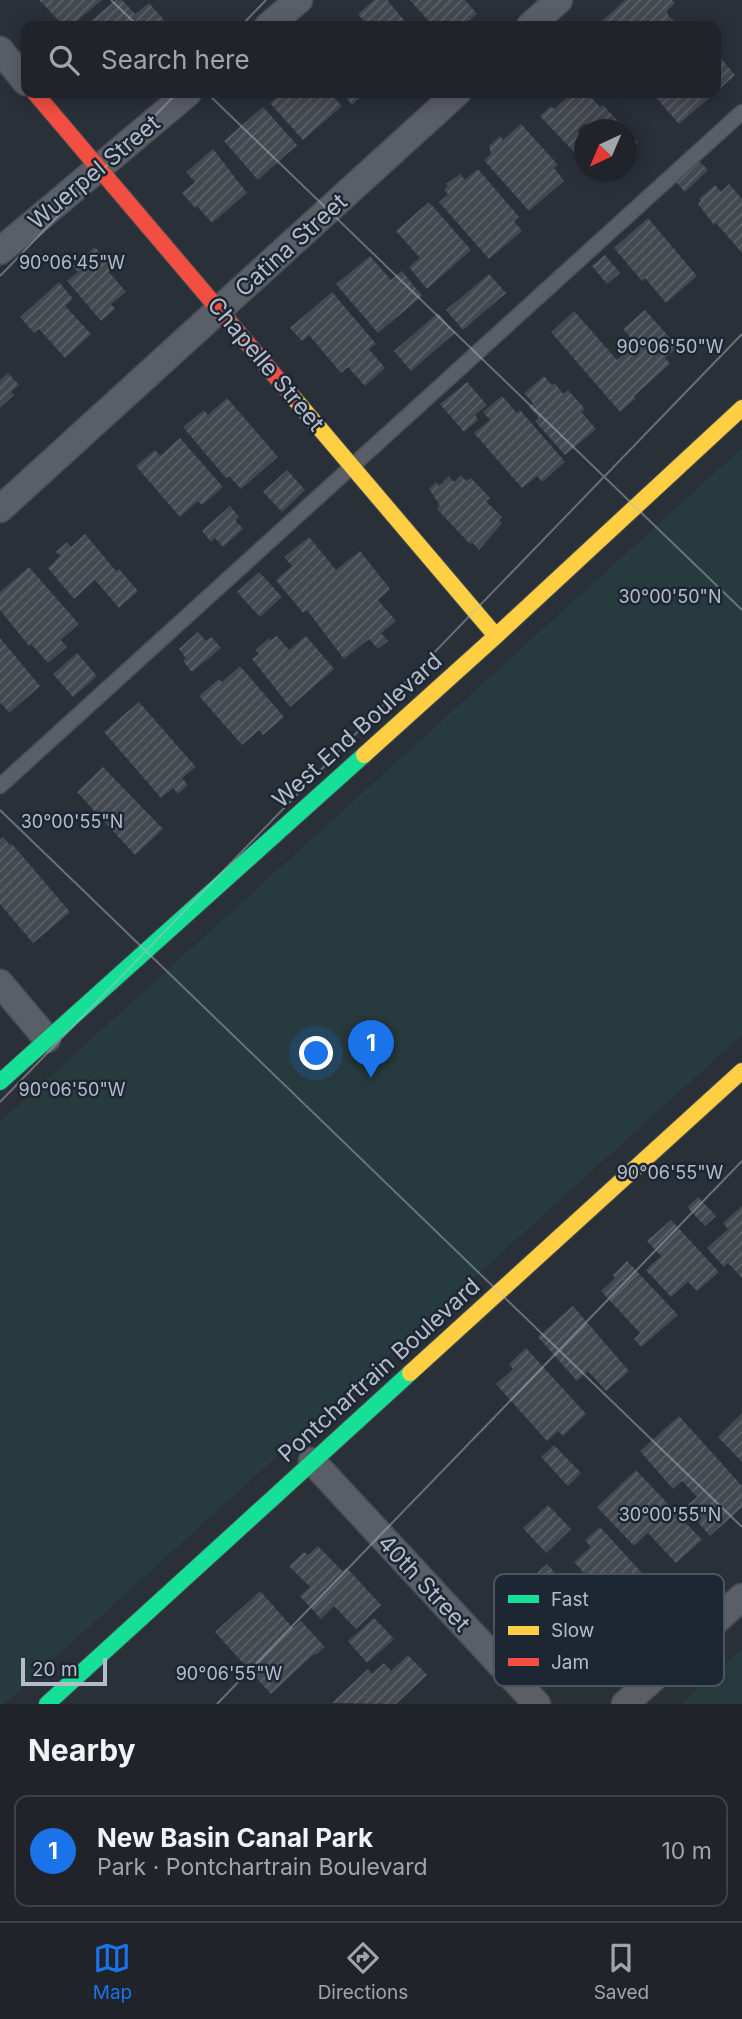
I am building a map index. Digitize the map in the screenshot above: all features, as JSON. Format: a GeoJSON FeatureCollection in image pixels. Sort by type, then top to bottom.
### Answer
{"type":"FeatureCollection","features":[{"type":"Feature","properties":{"kind":"main road","name":"Chapelle Street"},"geometry":{"type":"LineString","coordinates":[[39,98],[496,636]]}},
{"type":"Feature","properties":{"kind":"main road","name":"West End Boulevard"},"geometry":{"type":"LineString","coordinates":[[0,1082],[496,636],[742,408]]}},
{"type":"Feature","properties":{"kind":"main road","name":"Pontchartrain Boulevard"},"geometry":{"type":"LineString","coordinates":[[47,1704],[742,1071]]}},
{"type":"Feature","properties":{"kind":"street"},"geometry":{"type":"LineString","coordinates":[[274,21],[299,0]]}},
{"type":"Feature","properties":{"kind":"street"},"geometry":{"type":"LineString","coordinates":[[536,21],[559,0]]}},
{"type":"Feature","properties":{"kind":"street"},"geometry":{"type":"LineString","coordinates":[[0,50],[21,76]]}},
{"type":"Feature","properties":{"kind":"street","name":"Wuerpel Street"},"geometry":{"type":"LineString","coordinates":[[0,251],[182,98]]}},
{"type":"Feature","properties":{"kind":"street","name":"Catina Street"},"geometry":{"type":"LineString","coordinates":[[0,509],[452,98]]}},
{"type":"Feature","properties":{"kind":"street"},"geometry":{"type":"LineString","coordinates":[[0,983],[47,1039]]}},
{"type":"Feature","properties":{"kind":"street","name":"40th Street"},"geometry":{"type":"LineString","coordinates":[[312,1461],[494,1658]]}},
{"type":"Feature","properties":{"kind":"street"},"geometry":{"type":"LineString","coordinates":[[724,1613],[742,1597]]}},
{"type":"Feature","properties":{"kind":"street","name":"40th Street"},"geometry":{"type":"LineString","coordinates":[[520,1686],[537,1704]]}},
{"type":"Feature","properties":{"kind":"street"},"geometry":{"type":"LineString","coordinates":[[625,1704],[645,1686]]}},
{"type":"Feature","properties":{"kind":"lane"},"geometry":{"type":"LineString","coordinates":[[0,786],[742,112]]}},
{"type":"Feature","properties":{"kind":"green space"},"geometry":{"type":"Polygon","coordinates":[[[742,448],[742,1035],[4,1704],[0,1704],[0,1122],[742,448]]]}},
{"type":"Feature","properties":{"kind":"green space"},"geometry":{"type":"Polygon","coordinates":[[[742,1649],[742,1704],[681,1704],[701,1686],[724,1686],[724,1665],[742,1649]]]}},
{"type":"Feature","properties":{"kind":"building"},"geometry":{"type":"Polygon","coordinates":[[[39,0],[102,0],[77,21],[59,21],[39,0]]]}},
{"type":"Feature","properties":{"kind":"building"},"geometry":{"type":"Polygon","coordinates":[[[116,0],[122,0],[135,14],[149,3],[165,21],[91,21],[116,0]]]}},
{"type":"Feature","properties":{"kind":"building"},"geometry":{"type":"Polygon","coordinates":[[[374,0],[387,0],[405,21],[364,21],[358,14],[374,0]]]}},
{"type":"Feature","properties":{"kind":"building"},"geometry":{"type":"Polygon","coordinates":[[[410,0],[465,0],[477,14],[469,21],[429,21],[410,0]]]}},
{"type":"Feature","properties":{"kind":"building"},"geometry":{"type":"Polygon","coordinates":[[[625,0],[672,0],[675,3],[667,11],[673,21],[602,21],[625,0]]]}},
{"type":"Feature","properties":{"kind":"building"},"geometry":{"type":"Polygon","coordinates":[[[721,58],[735,75],[721,88],[721,58]]]}},
{"type":"Feature","properties":{"kind":"building"},"geometry":{"type":"Polygon","coordinates":[[[276,98],[335,98],[342,106],[303,140],[270,103],[276,98]]]}},
{"type":"Feature","properties":{"kind":"building"},"geometry":{"type":"Polygon","coordinates":[[[346,98],[360,98],[352,105],[346,98]]]}},
{"type":"Feature","properties":{"kind":"building"},"geometry":{"type":"Polygon","coordinates":[[[566,98],[592,98],[600,107],[603,105],[616,119],[574,119],[574,152],[540,116],[551,106],[554,109],[566,98]]]}},
{"type":"Feature","properties":{"kind":"building"},"geometry":{"type":"Polygon","coordinates":[[[656,98],[709,98],[679,124],[656,98]]]}},
{"type":"Feature","properties":{"kind":"building"},"geometry":{"type":"Polygon","coordinates":[[[263,107],[297,145],[258,180],[224,141],[263,107]]]}},
{"type":"Feature","properties":{"kind":"building"},"geometry":{"type":"Polygon","coordinates":[[[521,124],[558,165],[554,168],[564,181],[529,211],[484,160],[491,154],[489,146],[500,136],[503,140],[521,124]]]}},
{"type":"Feature","properties":{"kind":"building"},"geometry":{"type":"Polygon","coordinates":[[[213,149],[247,193],[212,223],[182,193],[195,182],[186,172],[213,149]]]}},
{"type":"Feature","properties":{"kind":"building"},"geometry":{"type":"Polygon","coordinates":[[[698,160],[708,170],[685,192],[676,182],[698,160]]]}},
{"type":"Feature","properties":{"kind":"building"},"geometry":{"type":"Polygon","coordinates":[[[478,169],[519,217],[514,221],[522,231],[489,259],[439,202],[448,194],[444,190],[448,186],[446,184],[460,174],[465,180],[478,169]]]}},
{"type":"Feature","properties":{"kind":"building"},"geometry":{"type":"Polygon","coordinates":[[[729,184],[742,199],[742,253],[716,223],[714,225],[698,204],[701,201],[699,199],[715,185],[721,192],[729,184]]]}},
{"type":"Feature","properties":{"kind":"building"},"geometry":{"type":"Polygon","coordinates":[[[429,202],[471,250],[427,289],[409,267],[420,258],[396,231],[429,202]]]}},
{"type":"Feature","properties":{"kind":"building"},"geometry":{"type":"Polygon","coordinates":[[[648,218],[697,276],[666,303],[645,278],[642,281],[614,248],[648,218]]]}},
{"type":"Feature","properties":{"kind":"building"},"geometry":{"type":"Polygon","coordinates":[[[95,247],[113,268],[109,272],[126,292],[111,304],[115,309],[101,321],[67,281],[78,272],[73,266],[95,247]]]}},
{"type":"Feature","properties":{"kind":"building"},"geometry":{"type":"Polygon","coordinates":[[[605,255],[620,273],[607,284],[592,266],[605,255]]]}},
{"type":"Feature","properties":{"kind":"building"},"geometry":{"type":"Polygon","coordinates":[[[370,256],[391,280],[402,271],[422,296],[378,333],[336,284],[370,256]]]}},
{"type":"Feature","properties":{"kind":"building"},"geometry":{"type":"Polygon","coordinates":[[[489,274],[506,293],[463,330],[446,310],[489,274]]]}},
{"type":"Feature","properties":{"kind":"building"},"geometry":{"type":"Polygon","coordinates":[[[59,282],[73,299],[65,306],[91,334],[65,358],[39,329],[34,333],[20,317],[59,282]]]}},
{"type":"Feature","properties":{"kind":"building"},"geometry":{"type":"Polygon","coordinates":[[[332,292],[376,344],[369,349],[385,368],[365,386],[348,367],[341,373],[309,335],[302,341],[290,328],[332,292]]]}},
{"type":"Feature","properties":{"kind":"building"},"geometry":{"type":"Polygon","coordinates":[[[645,310],[678,347],[665,358],[670,364],[620,412],[551,332],[574,311],[617,360],[636,344],[623,329],[645,310]]]}},
{"type":"Feature","properties":{"kind":"building"},"geometry":{"type":"Polygon","coordinates":[[[438,313],[455,333],[411,371],[394,351],[438,313]]]}},
{"type":"Feature","properties":{"kind":"building"},"geometry":{"type":"Polygon","coordinates":[[[8,373],[19,385],[11,392],[14,395],[0,408],[0,380],[8,373]]]}},
{"type":"Feature","properties":{"kind":"building"},"geometry":{"type":"Polygon","coordinates":[[[544,376],[552,385],[555,383],[563,394],[568,390],[585,409],[581,412],[596,429],[565,455],[535,421],[539,418],[529,407],[533,403],[524,393],[544,376]]]}},
{"type":"Feature","properties":{"kind":"building"},"geometry":{"type":"Polygon","coordinates":[[[467,382],[487,405],[475,415],[478,420],[464,432],[440,404],[467,382]]]}},
{"type":"Feature","properties":{"kind":"building"},"geometry":{"type":"Polygon","coordinates":[[[502,396],[517,413],[520,410],[565,462],[542,482],[537,476],[522,488],[474,433],[490,420],[483,412],[502,396]]]}},
{"type":"Feature","properties":{"kind":"building"},"geometry":{"type":"Polygon","coordinates":[[[227,398],[278,457],[241,489],[229,476],[226,478],[183,427],[204,410],[208,415],[227,398]]]}},
{"type":"Feature","properties":{"kind":"building"},"geometry":{"type":"Polygon","coordinates":[[[180,438],[223,487],[202,505],[198,501],[180,517],[136,466],[155,450],[160,456],[180,438]]]}},
{"type":"Feature","properties":{"kind":"building"},"geometry":{"type":"Polygon","coordinates":[[[287,470],[305,490],[282,512],[263,492],[287,470]]]}},
{"type":"Feature","properties":{"kind":"building"},"geometry":{"type":"Polygon","coordinates":[[[461,475],[466,481],[471,478],[490,498],[486,501],[502,517],[499,520],[502,523],[479,550],[437,509],[440,506],[429,489],[436,482],[439,486],[449,476],[454,482],[461,475]]]}},
{"type":"Feature","properties":{"kind":"building"},"geometry":{"type":"Polygon","coordinates":[[[230,506],[239,517],[235,520],[243,529],[223,547],[215,538],[211,542],[202,531],[230,506]]]}},
{"type":"Feature","properties":{"kind":"building"},"geometry":{"type":"Polygon","coordinates":[[[85,534],[116,571],[119,569],[138,591],[119,608],[95,580],[74,599],[48,568],[60,556],[56,552],[67,542],[71,547],[85,534]]]}},
{"type":"Feature","properties":{"kind":"building"},"geometry":{"type":"Polygon","coordinates":[[[309,537],[336,570],[360,551],[390,589],[378,600],[396,621],[381,633],[388,641],[378,649],[369,639],[344,659],[307,610],[303,613],[276,580],[292,566],[284,557],[309,537]]]}},
{"type":"Feature","properties":{"kind":"building"},"geometry":{"type":"Polygon","coordinates":[[[29,567],[79,624],[61,640],[67,647],[48,663],[31,644],[29,646],[0,610],[0,592],[29,567]]]}},
{"type":"Feature","properties":{"kind":"building"},"geometry":{"type":"Polygon","coordinates":[[[259,572],[282,597],[260,617],[237,592],[259,572]]]}},
{"type":"Feature","properties":{"kind":"building"},"geometry":{"type":"Polygon","coordinates":[[[198,632],[206,641],[211,637],[221,648],[192,672],[183,661],[186,658],[179,649],[198,632]]]}},
{"type":"Feature","properties":{"kind":"building"},"geometry":{"type":"Polygon","coordinates":[[[277,636],[289,650],[306,636],[334,669],[290,707],[252,659],[259,654],[255,650],[269,638],[271,640],[277,636]]]}},
{"type":"Feature","properties":{"kind":"building"},"geometry":{"type":"Polygon","coordinates":[[[0,638],[40,686],[9,713],[0,702],[0,638]]]}},
{"type":"Feature","properties":{"kind":"building"},"geometry":{"type":"Polygon","coordinates":[[[77,653],[97,676],[73,697],[53,674],[77,653]]]}},
{"type":"Feature","properties":{"kind":"building"},"geometry":{"type":"Polygon","coordinates":[[[240,666],[284,717],[263,735],[259,730],[242,745],[199,696],[219,679],[222,682],[240,666]]]}},
{"type":"Feature","properties":{"kind":"building"},"geometry":{"type":"Polygon","coordinates":[[[139,702],[196,767],[182,778],[188,785],[178,794],[173,788],[161,798],[104,732],[139,702]]]}},
{"type":"Feature","properties":{"kind":"building"},"geometry":{"type":"Polygon","coordinates":[[[103,767],[163,829],[135,855],[77,792],[103,767]]]}},
{"type":"Feature","properties":{"kind":"building"},"geometry":{"type":"Polygon","coordinates":[[[3,837],[70,912],[33,943],[0,904],[0,840],[3,837]]]}},
{"type":"Feature","properties":{"kind":"building"},"geometry":{"type":"Polygon","coordinates":[[[698,1197],[716,1216],[705,1226],[687,1207],[698,1197]]]}},
{"type":"Feature","properties":{"kind":"building"},"geometry":{"type":"Polygon","coordinates":[[[742,1206],[742,1278],[728,1263],[724,1267],[707,1248],[728,1229],[723,1223],[742,1206]]]}},
{"type":"Feature","properties":{"kind":"building"},"geometry":{"type":"Polygon","coordinates":[[[671,1220],[719,1272],[697,1291],[688,1282],[671,1297],[646,1270],[661,1256],[647,1241],[671,1220]]]}},
{"type":"Feature","properties":{"kind":"building"},"geometry":{"type":"Polygon","coordinates":[[[627,1261],[678,1315],[641,1347],[634,1339],[640,1333],[601,1291],[627,1261]]]}},
{"type":"Feature","properties":{"kind":"building"},"geometry":{"type":"Polygon","coordinates":[[[573,1306],[629,1371],[606,1391],[588,1371],[577,1381],[538,1337],[573,1306]]]}},
{"type":"Feature","properties":{"kind":"building"},"geometry":{"type":"Polygon","coordinates":[[[526,1348],[586,1414],[563,1436],[558,1431],[547,1441],[496,1384],[513,1369],[509,1364],[526,1348]]]}},
{"type":"Feature","properties":{"kind":"building"},"geometry":{"type":"Polygon","coordinates":[[[742,1413],[742,1462],[718,1437],[742,1413]]]}},
{"type":"Feature","properties":{"kind":"building"},"geometry":{"type":"Polygon","coordinates":[[[679,1416],[742,1486],[742,1507],[710,1536],[685,1507],[697,1497],[682,1481],[673,1489],[640,1451],[679,1416]]]}},
{"type":"Feature","properties":{"kind":"building"},"geometry":{"type":"Polygon","coordinates":[[[554,1445],[581,1473],[568,1486],[541,1457],[554,1445]]]}},
{"type":"Feature","properties":{"kind":"building"},"geometry":{"type":"Polygon","coordinates":[[[636,1470],[702,1540],[676,1563],[648,1533],[634,1546],[597,1507],[636,1470]]]}},
{"type":"Feature","properties":{"kind":"building"},"geometry":{"type":"Polygon","coordinates":[[[548,1505],[571,1529],[546,1553],[523,1528],[548,1505]]]}},
{"type":"Feature","properties":{"kind":"building"},"geometry":{"type":"Polygon","coordinates":[[[600,1527],[643,1574],[585,1574],[574,1562],[591,1547],[585,1540],[600,1527]]]}},
{"type":"Feature","properties":{"kind":"building"},"geometry":{"type":"Polygon","coordinates":[[[318,1546],[342,1571],[347,1568],[381,1605],[356,1629],[334,1606],[321,1619],[300,1596],[310,1587],[289,1566],[304,1552],[308,1555],[318,1546]]]}},
{"type":"Feature","properties":{"kind":"building"},"geometry":{"type":"Polygon","coordinates":[[[547,1564],[556,1574],[536,1574],[547,1564]]]}},
{"type":"Feature","properties":{"kind":"building"},"geometry":{"type":"Polygon","coordinates":[[[260,1591],[293,1628],[301,1621],[325,1647],[271,1694],[215,1632],[260,1591]]]}},
{"type":"Feature","properties":{"kind":"building"},"geometry":{"type":"Polygon","coordinates":[[[374,1618],[394,1639],[367,1663],[348,1641],[374,1618]]]}},
{"type":"Feature","properties":{"kind":"building"},"geometry":{"type":"Polygon","coordinates":[[[408,1655],[427,1675],[396,1704],[332,1703],[368,1669],[372,1674],[384,1663],[391,1671],[408,1655]]]}},
{"type":"Feature","properties":{"kind":"traffic: fast"},"geometry":{"type":"LineString","coordinates":[[0,1082],[364,755]]}},
{"type":"Feature","properties":{"kind":"traffic: fast"},"geometry":{"type":"LineString","coordinates":[[47,1704],[410,1373]]}},
{"type":"Feature","properties":{"kind":"traffic: slow"},"geometry":{"type":"LineString","coordinates":[[293,397],[496,636]]}},
{"type":"Feature","properties":{"kind":"traffic: slow"},"geometry":{"type":"LineString","coordinates":[[364,755],[742,408]]}},
{"type":"Feature","properties":{"kind":"traffic: slow"},"geometry":{"type":"LineString","coordinates":[[410,1373],[742,1071]]}},
{"type":"Feature","properties":{"kind":"traffic: jam"},"geometry":{"type":"LineString","coordinates":[[39,98],[293,397]]}},
{"type":"Feature","properties":{"kind":"place","name":"New Basin Canal Park"},"geometry":{"type":"Point","coordinates":[371,1078]}}]}
